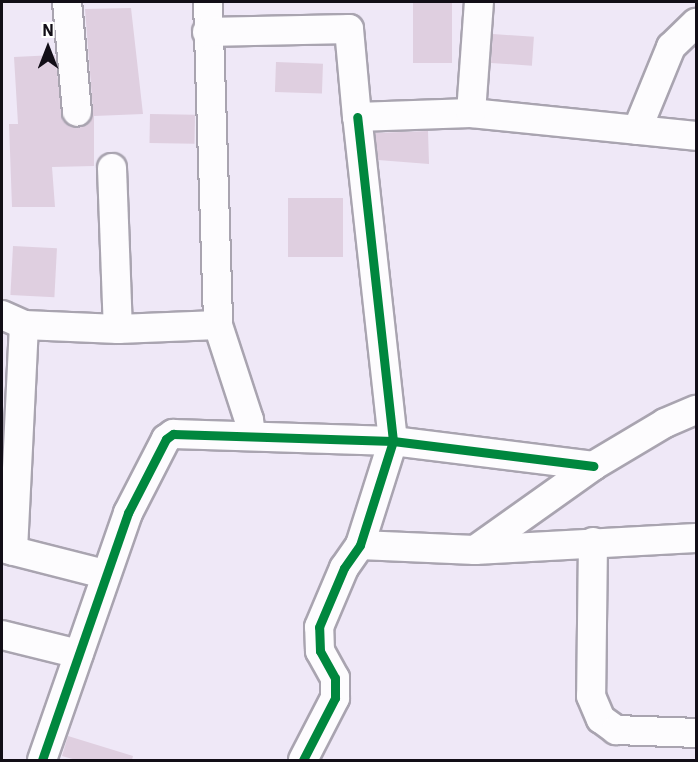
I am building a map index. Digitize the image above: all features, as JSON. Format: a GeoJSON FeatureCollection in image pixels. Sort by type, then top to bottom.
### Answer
{"type":"FeatureCollection","features":[{"type":"Feature","properties":{"kind":"street"},"geometry":{"type":"LineString","coordinates":[[67,2],[77,112]]}},
{"type":"Feature","properties":{"kind":"street"},"geometry":{"type":"LineString","coordinates":[[208,2],[207,32],[218,325],[251,434]]}},
{"type":"Feature","properties":{"kind":"street"},"geometry":{"type":"LineString","coordinates":[[471,113],[479,2]]}},
{"type":"Feature","properties":{"kind":"street"},"geometry":{"type":"LineString","coordinates":[[637,130],[671,47],[696,23]]}},
{"type":"Feature","properties":{"kind":"street"},"geometry":{"type":"LineString","coordinates":[[207,32],[348,29],[393,441],[360,545],[344,568],[319,627],[320,651],[335,678],[335,698],[303,760]]}},
{"type":"Feature","properties":{"kind":"street"},"geometry":{"type":"LineString","coordinates":[[357,117],[471,113],[696,136]]}},
{"type":"Feature","properties":{"kind":"street"},"geometry":{"type":"LineString","coordinates":[[112,168],[118,329]]}},
{"type":"Feature","properties":{"kind":"street"},"geometry":{"type":"LineString","coordinates":[[104,574],[7,549],[13,320],[118,329],[218,325]]}},
{"type":"Feature","properties":{"kind":"street"},"geometry":{"type":"LineString","coordinates":[[475,550],[593,466],[665,423],[696,410]]}},
{"type":"Feature","properties":{"kind":"street"},"geometry":{"type":"LineString","coordinates":[[42,760],[104,574],[128,513],[166,439],[185,432],[393,441],[593,466]]}},
{"type":"Feature","properties":{"kind":"street"},"geometry":{"type":"LineString","coordinates":[[360,545],[475,550],[696,538]]}},
{"type":"Feature","properties":{"kind":"street"},"geometry":{"type":"LineString","coordinates":[[593,542],[591,696],[601,719],[616,730],[696,733]]}},
{"type":"Feature","properties":{"kind":"street"},"geometry":{"type":"LineString","coordinates":[[2,635],[79,654]]}},
{"type":"Feature","properties":{"kind":"building"},"geometry":{"type":"Polygon","coordinates":[[[413,2],[452,2],[452,63],[413,63],[413,2]]]}},
{"type":"Feature","properties":{"kind":"building"},"geometry":{"type":"Polygon","coordinates":[[[131,8],[143,114],[94,116],[94,166],[52,167],[55,207],[12,207],[9,124],[18,124],[14,57],[55,55],[63,121],[71,127],[86,126],[93,111],[85,9],[131,8]]]}},
{"type":"Feature","properties":{"kind":"building"},"geometry":{"type":"Polygon","coordinates":[[[493,34],[534,37],[532,66],[491,63],[493,34]]]}},
{"type":"Feature","properties":{"kind":"building"},"geometry":{"type":"Polygon","coordinates":[[[276,62],[323,64],[322,94],[275,92],[276,62]]]}},
{"type":"Feature","properties":{"kind":"building"},"geometry":{"type":"Polygon","coordinates":[[[150,114],[195,115],[194,144],[149,143],[150,114]]]}},
{"type":"Feature","properties":{"kind":"building"},"geometry":{"type":"Polygon","coordinates":[[[428,131],[429,164],[378,160],[375,133],[428,131]]]}},
{"type":"Feature","properties":{"kind":"building"},"geometry":{"type":"Polygon","coordinates":[[[288,198],[343,198],[343,257],[288,257],[288,198]]]}},
{"type":"Feature","properties":{"kind":"building"},"geometry":{"type":"Polygon","coordinates":[[[13,246],[57,248],[54,297],[10,295],[13,246]]]}},
{"type":"Feature","properties":{"kind":"building"},"geometry":{"type":"Polygon","coordinates":[[[68,736],[133,756],[132,760],[76,760],[62,756],[68,736]]]}},
{"type":"Feature","properties":{"kind":"cycle path"},"geometry":{"type":"LineString","coordinates":[[303,760],[335,698],[335,678],[320,651],[319,627],[344,568],[360,545],[393,441],[357,117]]}},
{"type":"Feature","properties":{"kind":"cycle path"},"geometry":{"type":"LineString","coordinates":[[42,760],[128,513],[166,439],[173,434],[393,441],[593,466]]}}]}
